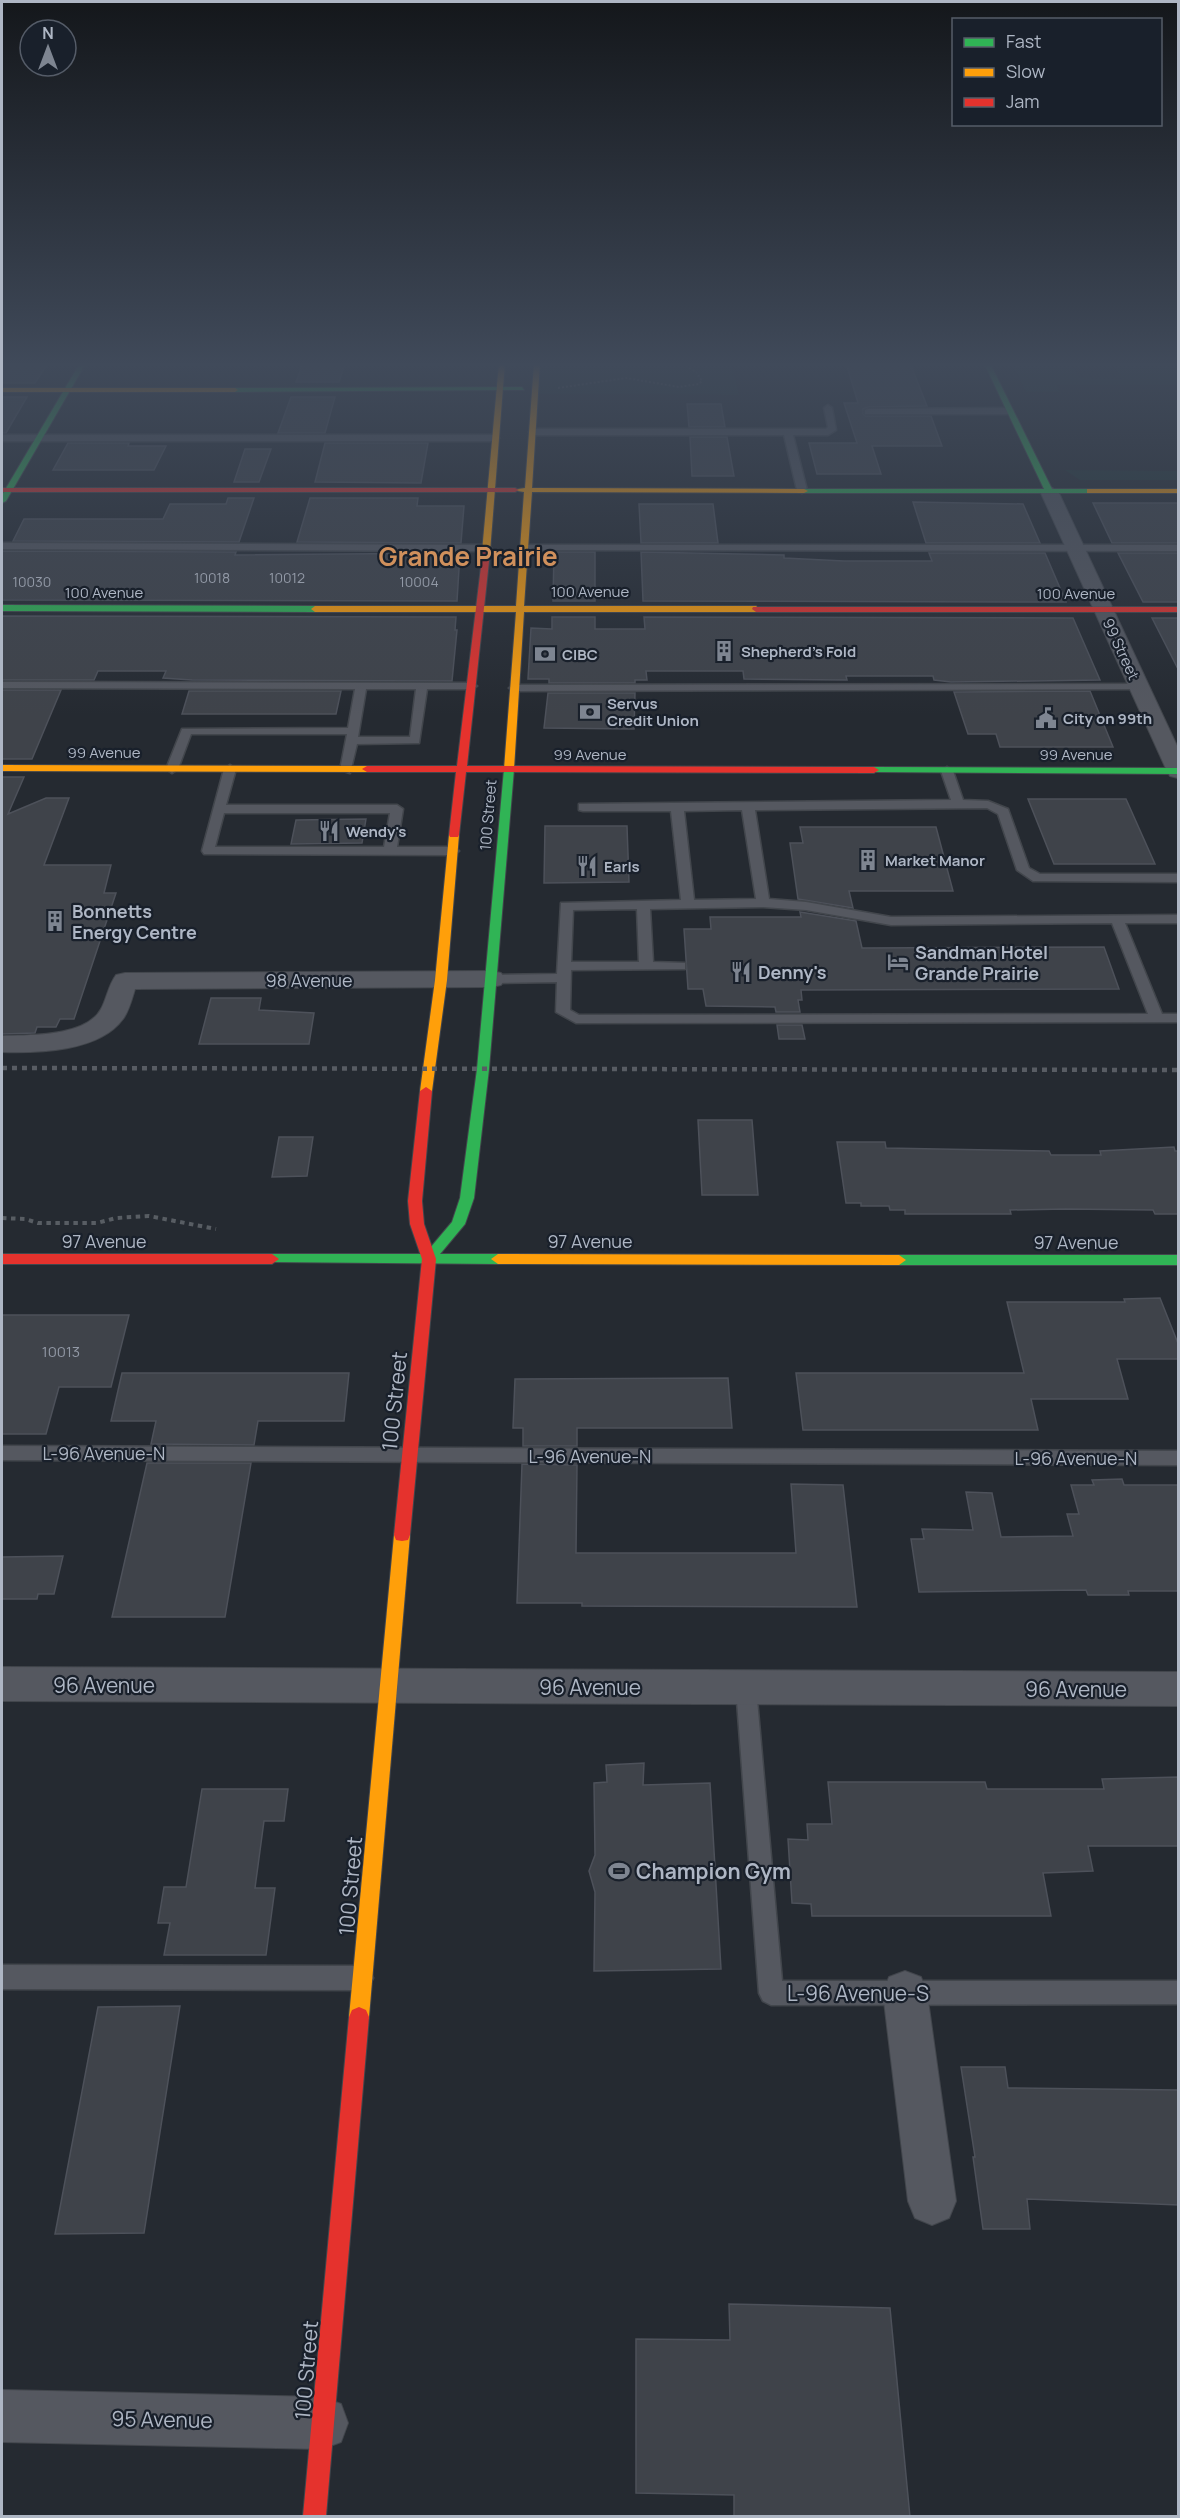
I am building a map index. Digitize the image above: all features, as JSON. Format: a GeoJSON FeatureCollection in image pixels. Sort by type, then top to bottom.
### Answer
{"type":"FeatureCollection","features":[{"type":"Feature","properties":{"kind":"main road"},"geometry":{"type":"LineString","coordinates":[[4,494],[12,481]]}},
{"type":"Feature","properties":{"kind":"main road","name":"100 Street"},"geometry":{"type":"LineString","coordinates":[[314,2517],[409,1455],[429,1259],[417,1224],[415,1201],[428,1069],[441,980],[460,770],[481,608],[493,481]]}},
{"type":"Feature","properties":{"kind":"main road","name":"100 Street"},"geometry":{"type":"LineString","coordinates":[[429,1259],[458,1224],[466,1198],[492,979],[530,481]]}},
{"type":"Feature","properties":{"kind":"main road","name":"99 Street"},"geometry":{"type":"LineString","coordinates":[[1044,481],[1049,491]]}},
{"type":"Feature","properties":{"kind":"main road"},"geometry":{"type":"LineString","coordinates":[[4,494],[492,490],[1179,491]]}},
{"type":"Feature","properties":{"kind":"main road","name":"100 Avenue"},"geometry":{"type":"LineString","coordinates":[[2,608],[1179,610]]}},
{"type":"Feature","properties":{"kind":"main road","name":"99 Avenue"},"geometry":{"type":"LineString","coordinates":[[2,768],[1178,771]]}},
{"type":"Feature","properties":{"kind":"main road"},"geometry":{"type":"LineString","coordinates":[[552,784],[594,771]]}},
{"type":"Feature","properties":{"kind":"main road"},"geometry":{"type":"LineString","coordinates":[[504,812],[520,802]]}},
{"type":"Feature","properties":{"kind":"main road","name":"97 Avenue"},"geometry":{"type":"LineString","coordinates":[[2,1259],[1179,1260]]}},
{"type":"Feature","properties":{"kind":"street","name":"99 Street"},"geometry":{"type":"LineString","coordinates":[[1049,491],[1178,771]]}},
{"type":"Feature","properties":{"kind":"street","name":"98 Avenue"},"geometry":{"type":"LineString","coordinates":[[2,1044],[38,1044],[81,1037],[112,1016],[125,981],[492,979]]}},
{"type":"Feature","properties":{"kind":"street","name":"96 Avenue"},"geometry":{"type":"LineString","coordinates":[[2,1684],[1179,1689]]}},
{"type":"Feature","properties":{"kind":"street"},"geometry":{"type":"LineString","coordinates":[[905,1993],[932,2201]]}},
{"type":"Feature","properties":{"kind":"street","name":"95 Avenue"},"geometry":{"type":"LineString","coordinates":[[2,2416],[322,2423]]}},
{"type":"Feature","properties":{"kind":"lane"},"geometry":{"type":"LineString","coordinates":[[800,481],[802,490]]}},
{"type":"Feature","properties":{"kind":"lane"},"geometry":{"type":"LineString","coordinates":[[2,546],[486,548]]}},
{"type":"Feature","properties":{"kind":"lane"},"geometry":{"type":"LineString","coordinates":[[525,548],[1179,548]]}},
{"type":"Feature","properties":{"kind":"lane"},"geometry":{"type":"LineString","coordinates":[[2,685],[471,686]]}},
{"type":"Feature","properties":{"kind":"lane"},"geometry":{"type":"LineString","coordinates":[[346,770],[361,686]]}},
{"type":"Feature","properties":{"kind":"lane"},"geometry":{"type":"LineString","coordinates":[[171,769],[186,731],[352,736],[415,741],[422,686]]}},
{"type":"Feature","properties":{"kind":"lane"},"geometry":{"type":"LineString","coordinates":[[515,688],[1138,686]]}},
{"type":"Feature","properties":{"kind":"lane"},"geometry":{"type":"LineString","coordinates":[[230,769],[208,851],[453,851]]}},
{"type":"Feature","properties":{"kind":"lane"},"geometry":{"type":"LineString","coordinates":[[947,771],[958,804]]}},
{"type":"Feature","properties":{"kind":"lane"},"geometry":{"type":"LineString","coordinates":[[583,807],[985,804],[997,806],[1004,812],[1023,870],[1038,878],[1179,878]]}},
{"type":"Feature","properties":{"kind":"lane"},"geometry":{"type":"LineString","coordinates":[[748,806],[763,903]]}},
{"type":"Feature","properties":{"kind":"lane"},"geometry":{"type":"LineString","coordinates":[[677,807],[688,904]]}},
{"type":"Feature","properties":{"kind":"lane"},"geometry":{"type":"LineString","coordinates":[[219,808],[397,808],[390,851]]}},
{"type":"Feature","properties":{"kind":"lane"},"geometry":{"type":"LineString","coordinates":[[1179,919],[891,921],[806,906],[763,903],[566,906],[563,1012],[576,1019],[1179,1018]]}},
{"type":"Feature","properties":{"kind":"lane"},"geometry":{"type":"LineString","coordinates":[[643,904],[646,966]]}},
{"type":"Feature","properties":{"kind":"lane"},"geometry":{"type":"LineString","coordinates":[[1117,920],[1157,1018]]}},
{"type":"Feature","properties":{"kind":"lane"},"geometry":{"type":"LineString","coordinates":[[492,979],[646,966],[680,966]]}},
{"type":"Feature","properties":{"kind":"lane","name":"L-96 Avenue-N"},"geometry":{"type":"LineString","coordinates":[[2,1453],[1179,1458]]}},
{"type":"Feature","properties":{"kind":"lane","name":"L-96 Avenue-S"},"geometry":{"type":"LineString","coordinates":[[746,1688],[771,1993],[1179,1993]]}},
{"type":"Feature","properties":{"kind":"lane"},"geometry":{"type":"LineString","coordinates":[[2,1977],[363,1978]]}},
{"type":"Feature","properties":{"kind":"path"},"geometry":{"type":"LineString","coordinates":[[2,1218],[26,1219],[38,1223],[97,1223],[116,1218],[149,1216],[224,1230]]}},
{"type":"Feature","properties":{"kind":"building"},"geometry":{"type":"Polygon","coordinates":[[[234,481],[260,481],[259,482],[234,481]]]}},
{"type":"Feature","properties":{"kind":"building"},"geometry":{"type":"Polygon","coordinates":[[[315,481],[421,481],[421,483],[315,481]]]}},
{"type":"Feature","properties":{"kind":"building"},"geometry":{"type":"Polygon","coordinates":[[[228,498],[254,498],[239,542],[13,541],[24,519],[163,519],[170,504],[226,504],[228,498]]]}},
{"type":"Feature","properties":{"kind":"building"},"geometry":{"type":"Polygon","coordinates":[[[310,498],[418,498],[417,506],[464,506],[461,543],[297,542],[310,498]]]}},
{"type":"Feature","properties":{"kind":"building"},"geometry":{"type":"Polygon","coordinates":[[[913,502],[1023,504],[1040,543],[926,543],[913,502]]]}},
{"type":"Feature","properties":{"kind":"building"},"geometry":{"type":"Polygon","coordinates":[[[1093,503],[1179,503],[1179,543],[1112,543],[1093,503]]]}},
{"type":"Feature","properties":{"kind":"building"},"geometry":{"type":"Polygon","coordinates":[[[639,504],[713,504],[718,543],[641,543],[639,504]]]}},
{"type":"Feature","properties":{"kind":"building"},"geometry":{"type":"Polygon","coordinates":[[[2,551],[236,552],[235,555],[460,553],[457,601],[2,600],[2,551]]]}},
{"type":"Feature","properties":{"kind":"building"},"geometry":{"type":"Polygon","coordinates":[[[554,552],[595,552],[595,601],[553,601],[554,552]]]}},
{"type":"Feature","properties":{"kind":"building"},"geometry":{"type":"Polygon","coordinates":[[[641,552],[784,555],[784,558],[844,561],[932,561],[929,553],[1045,553],[1066,602],[643,601],[641,552]]]}},
{"type":"Feature","properties":{"kind":"building"},"geometry":{"type":"Polygon","coordinates":[[[1118,553],[1179,553],[1179,602],[1143,602],[1118,553]]]}},
{"type":"Feature","properties":{"kind":"building"},"geometry":{"type":"Polygon","coordinates":[[[2,616],[456,617],[455,630],[457,630],[452,681],[192,680],[163,678],[166,671],[98,671],[94,680],[2,680],[2,616]]]}},
{"type":"Feature","properties":{"kind":"building"},"geometry":{"type":"Polygon","coordinates":[[[552,617],[595,617],[595,629],[645,629],[644,617],[1073,618],[1100,680],[951,682],[934,680],[933,676],[846,676],[847,680],[744,679],[743,671],[646,671],[647,680],[635,680],[635,683],[549,683],[549,679],[528,679],[531,628],[552,629],[552,617]]]}},
{"type":"Feature","properties":{"kind":"building"},"geometry":{"type":"Polygon","coordinates":[[[1152,618],[1179,618],[1179,671],[1152,618]]]}},
{"type":"Feature","properties":{"kind":"building"},"geometry":{"type":"Polygon","coordinates":[[[2,690],[61,690],[32,759],[2,759],[2,690]]]}},
{"type":"Feature","properties":{"kind":"building"},"geometry":{"type":"Polygon","coordinates":[[[189,691],[341,691],[336,714],[182,714],[189,691]]]}},
{"type":"Feature","properties":{"kind":"building","name":"City on 99th"},"geometry":{"type":"Polygon","coordinates":[[[1090,691],[1113,747],[1000,747],[996,734],[968,734],[954,692],[1090,691]]]}},
{"type":"Feature","properties":{"kind":"building","name":"Servus Credit Union"},"geometry":{"type":"Polygon","coordinates":[[[548,693],[635,693],[634,729],[544,728],[548,693]]]}},
{"type":"Feature","properties":{"kind":"building","name":"Bonnetts Energy Centre"},"geometry":{"type":"Polygon","coordinates":[[[2,777],[24,777],[8,814],[46,798],[69,798],[44,865],[111,865],[104,893],[116,893],[74,1019],[60,1019],[56,1027],[37,1027],[35,1033],[2,1034],[2,777]]]}},
{"type":"Feature","properties":{"kind":"building"},"geometry":{"type":"Polygon","coordinates":[[[1028,799],[1126,799],[1155,864],[1054,864],[1028,799]]]}},
{"type":"Feature","properties":{"kind":"building","name":"Wendy's"},"geometry":{"type":"Polygon","coordinates":[[[366,819],[362,843],[291,844],[296,820],[366,819]]]}},
{"type":"Feature","properties":{"kind":"building","name":"Earls"},"geometry":{"type":"Polygon","coordinates":[[[545,826],[627,826],[629,882],[544,883],[545,826]]]}},
{"type":"Feature","properties":{"kind":"building","name":"Market Manor"},"geometry":{"type":"Polygon","coordinates":[[[800,827],[936,827],[953,891],[849,891],[853,908],[798,899],[790,843],[803,843],[800,827]]]}},
{"type":"Feature","properties":{"kind":"building","name":"Sandman Hotel Grande Prairie"},"geometry":{"type":"Polygon","coordinates":[[[800,912],[856,921],[862,948],[1104,947],[1119,989],[801,990],[802,1000],[798,1000],[800,1012],[776,1012],[775,1007],[706,1006],[703,989],[688,989],[684,929],[711,929],[710,917],[801,917],[800,912]]]}},
{"type":"Feature","properties":{"kind":"building"},"geometry":{"type":"Polygon","coordinates":[[[211,998],[261,998],[259,1010],[314,1013],[309,1044],[199,1044],[211,998]]]}},
{"type":"Feature","properties":{"kind":"building"},"geometry":{"type":"Polygon","coordinates":[[[777,1025],[802,1025],[805,1039],[779,1039],[777,1025]]]}},
{"type":"Feature","properties":{"kind":"building"},"geometry":{"type":"Polygon","coordinates":[[[698,1120],[752,1120],[758,1195],[702,1195],[698,1120]]]}},
{"type":"Feature","properties":{"kind":"building"},"geometry":{"type":"Polygon","coordinates":[[[279,1137],[313,1137],[307,1176],[272,1177],[279,1137]]]}},
{"type":"Feature","properties":{"kind":"building"},"geometry":{"type":"Polygon","coordinates":[[[837,1142],[885,1142],[886,1148],[1049,1151],[1051,1155],[1101,1155],[1100,1151],[1174,1147],[1175,1151],[1179,1151],[1179,1214],[1155,1214],[1153,1210],[1066,1209],[1010,1210],[1011,1214],[905,1214],[905,1210],[890,1210],[889,1206],[861,1206],[861,1203],[846,1203],[837,1142]]]}},
{"type":"Feature","properties":{"kind":"building"},"geometry":{"type":"Polygon","coordinates":[[[1160,1298],[1179,1346],[1179,1359],[1117,1359],[1128,1399],[1031,1399],[1038,1430],[803,1430],[796,1373],[1024,1373],[1007,1302],[1125,1302],[1124,1299],[1160,1298]]]}},
{"type":"Feature","properties":{"kind":"building"},"geometry":{"type":"Polygon","coordinates":[[[2,1315],[129,1315],[111,1387],[59,1387],[46,1434],[2,1434],[2,1315]]]}},
{"type":"Feature","properties":{"kind":"building"},"geometry":{"type":"Polygon","coordinates":[[[122,1373],[349,1373],[344,1421],[258,1421],[254,1445],[151,1444],[156,1421],[111,1421],[122,1373]]]}},
{"type":"Feature","properties":{"kind":"building"},"geometry":{"type":"Polygon","coordinates":[[[728,1378],[732,1428],[577,1428],[577,1446],[523,1446],[523,1428],[513,1428],[515,1379],[728,1378]]]}},
{"type":"Feature","properties":{"kind":"building"},"geometry":{"type":"Polygon","coordinates":[[[147,1463],[251,1463],[225,1617],[112,1617],[147,1463]]]}},
{"type":"Feature","properties":{"kind":"building"},"geometry":{"type":"Polygon","coordinates":[[[522,1464],[577,1465],[576,1553],[796,1553],[791,1484],[843,1485],[857,1607],[582,1606],[582,1603],[517,1603],[522,1464]]]}},
{"type":"Feature","properties":{"kind":"building"},"geometry":{"type":"Polygon","coordinates":[[[1122,1479],[1124,1485],[1179,1485],[1179,1591],[1128,1591],[1129,1595],[1088,1595],[1086,1590],[919,1592],[911,1539],[924,1539],[922,1529],[973,1530],[966,1492],[992,1493],[1001,1537],[1073,1536],[1067,1514],[1079,1514],[1071,1485],[1094,1485],[1092,1480],[1122,1479]]]}},
{"type":"Feature","properties":{"kind":"building"},"geometry":{"type":"Polygon","coordinates":[[[63,1556],[54,1594],[38,1594],[37,1599],[2,1599],[2,1557],[63,1556]]]}},
{"type":"Feature","properties":{"kind":"building"},"geometry":{"type":"Polygon","coordinates":[[[644,1763],[643,1785],[710,1783],[721,1969],[594,1971],[595,1892],[589,1871],[595,1855],[594,1783],[607,1782],[606,1765],[644,1763]]]}},
{"type":"Feature","properties":{"kind":"building"},"geometry":{"type":"Polygon","coordinates":[[[1179,1777],[1179,1846],[1088,1846],[1093,1871],[1043,1873],[1051,1916],[812,1916],[811,1904],[792,1903],[788,1839],[808,1840],[807,1824],[832,1824],[828,1782],[985,1782],[987,1789],[1104,1789],[1102,1779],[1179,1777]]]}},
{"type":"Feature","properties":{"kind":"building"},"geometry":{"type":"Polygon","coordinates":[[[202,1789],[288,1789],[284,1821],[264,1821],[255,1888],[275,1888],[266,1955],[164,1955],[170,1923],[158,1923],[164,1887],[186,1887],[202,1789]]]}},
{"type":"Feature","properties":{"kind":"building"},"geometry":{"type":"Polygon","coordinates":[[[180,2006],[144,2233],[55,2234],[98,2007],[180,2006]]]}},
{"type":"Feature","properties":{"kind":"building"},"geometry":{"type":"Polygon","coordinates":[[[961,2067],[1005,2067],[1008,2088],[1179,2090],[1179,2205],[1027,2199],[1030,2229],[983,2229],[961,2067]]]}},
{"type":"Feature","properties":{"kind":"building"},"geometry":{"type":"Polygon","coordinates":[[[729,2304],[890,2308],[910,2517],[734,2517],[734,2495],[636,2493],[636,2339],[730,2340],[729,2304]]]}},
{"type":"Feature","properties":{"kind":"railway"},"geometry":{"type":"LineString","coordinates":[[2,1068],[1178,1070]]}},
{"type":"Feature","properties":{"kind":"traffic: fast"},"geometry":{"type":"LineString","coordinates":[[2,501],[14,481]]}},
{"type":"Feature","properties":{"kind":"traffic: fast"},"geometry":{"type":"LineString","coordinates":[[1044,481],[1049,491]]}},
{"type":"Feature","properties":{"kind":"traffic: fast"},"geometry":{"type":"LineString","coordinates":[[804,491],[1090,491]]}},
{"type":"Feature","properties":{"kind":"traffic: fast"},"geometry":{"type":"LineString","coordinates":[[2,608],[315,609]]}},
{"type":"Feature","properties":{"kind":"traffic: fast"},"geometry":{"type":"LineString","coordinates":[[429,1259],[458,1224],[467,1198],[483,1069],[509,769]]}},
{"type":"Feature","properties":{"kind":"traffic: fast"},"geometry":{"type":"LineString","coordinates":[[874,770],[1178,771]]}},
{"type":"Feature","properties":{"kind":"traffic: fast"},"geometry":{"type":"LineString","coordinates":[[272,1259],[498,1259]]}},
{"type":"Feature","properties":{"kind":"traffic: fast"},"geometry":{"type":"LineString","coordinates":[[899,1260],[1178,1260]]}},
{"type":"Feature","properties":{"kind":"traffic: slow"},"geometry":{"type":"LineString","coordinates":[[486,552],[492,481]]}},
{"type":"Feature","properties":{"kind":"traffic: slow"},"geometry":{"type":"LineString","coordinates":[[509,769],[529,481]]}},
{"type":"Feature","properties":{"kind":"traffic: slow"},"geometry":{"type":"LineString","coordinates":[[515,490],[804,491]]}},
{"type":"Feature","properties":{"kind":"traffic: slow"},"geometry":{"type":"LineString","coordinates":[[1090,491],[1178,491]]}},
{"type":"Feature","properties":{"kind":"traffic: slow"},"geometry":{"type":"LineString","coordinates":[[315,609],[756,609]]}},
{"type":"Feature","properties":{"kind":"traffic: slow"},"geometry":{"type":"LineString","coordinates":[[2,768],[367,769]]}},
{"type":"Feature","properties":{"kind":"traffic: slow"},"geometry":{"type":"LineString","coordinates":[[426,1091],[441,980],[454,835]]}},
{"type":"Feature","properties":{"kind":"traffic: slow"},"geometry":{"type":"LineString","coordinates":[[498,1259],[899,1260]]}},
{"type":"Feature","properties":{"kind":"traffic: slow"},"geometry":{"type":"LineString","coordinates":[[359,2017],[402,1535]]}},
{"type":"Feature","properties":{"kind":"traffic: jam"},"geometry":{"type":"LineString","coordinates":[[2,490],[515,490]]}},
{"type":"Feature","properties":{"kind":"traffic: jam"},"geometry":{"type":"LineString","coordinates":[[454,835],[486,552]]}},
{"type":"Feature","properties":{"kind":"traffic: jam"},"geometry":{"type":"LineString","coordinates":[[756,609],[1178,610]]}},
{"type":"Feature","properties":{"kind":"traffic: jam"},"geometry":{"type":"LineString","coordinates":[[367,769],[874,770]]}},
{"type":"Feature","properties":{"kind":"traffic: jam"},"geometry":{"type":"LineString","coordinates":[[402,1535],[429,1259],[417,1224],[415,1201],[426,1091]]}},
{"type":"Feature","properties":{"kind":"traffic: jam"},"geometry":{"type":"LineString","coordinates":[[2,1259],[272,1259]]}},
{"type":"Feature","properties":{"kind":"traffic: jam"},"geometry":{"type":"LineString","coordinates":[[314,2516],[359,2017]]}},
{"type":"Feature","properties":{"kind":"place","name":"Shepherd's Fold"},"geometry":{"type":"Point","coordinates":[724,651]}},
{"type":"Feature","properties":{"kind":"place","name":"CIBC"},"geometry":{"type":"Point","coordinates":[545,654]}},
{"type":"Feature","properties":{"kind":"place","name":"Servus Credit Union"},"geometry":{"type":"Point","coordinates":[590,712]}},
{"type":"Feature","properties":{"kind":"place","name":"City on 99th"},"geometry":{"type":"Point","coordinates":[1046,718]}},
{"type":"Feature","properties":{"kind":"place","name":"Wendy's"},"geometry":{"type":"Point","coordinates":[329,831]}},
{"type":"Feature","properties":{"kind":"place","name":"Market Manor"},"geometry":{"type":"Point","coordinates":[868,860]}},
{"type":"Feature","properties":{"kind":"place","name":"Earls"},"geometry":{"type":"Point","coordinates":[587,866]}},
{"type":"Feature","properties":{"kind":"place","name":"Bonnetts Energy Centre"},"geometry":{"type":"Point","coordinates":[55,921]}},
{"type":"Feature","properties":{"kind":"place","name":"Sandman Hotel Grande Prairie"},"geometry":{"type":"Point","coordinates":[898,962]}},
{"type":"Feature","properties":{"kind":"place","name":"Denny's"},"geometry":{"type":"Point","coordinates":[741,972]}},
{"type":"Feature","properties":{"kind":"place","name":"Champion Gym"},"geometry":{"type":"Point","coordinates":[619,1871]}},
{"type":"Feature","properties":{"kind":"district","name":"Grande Prairie"},"geometry":{"type":"Point","coordinates":[468,556]}}]}
